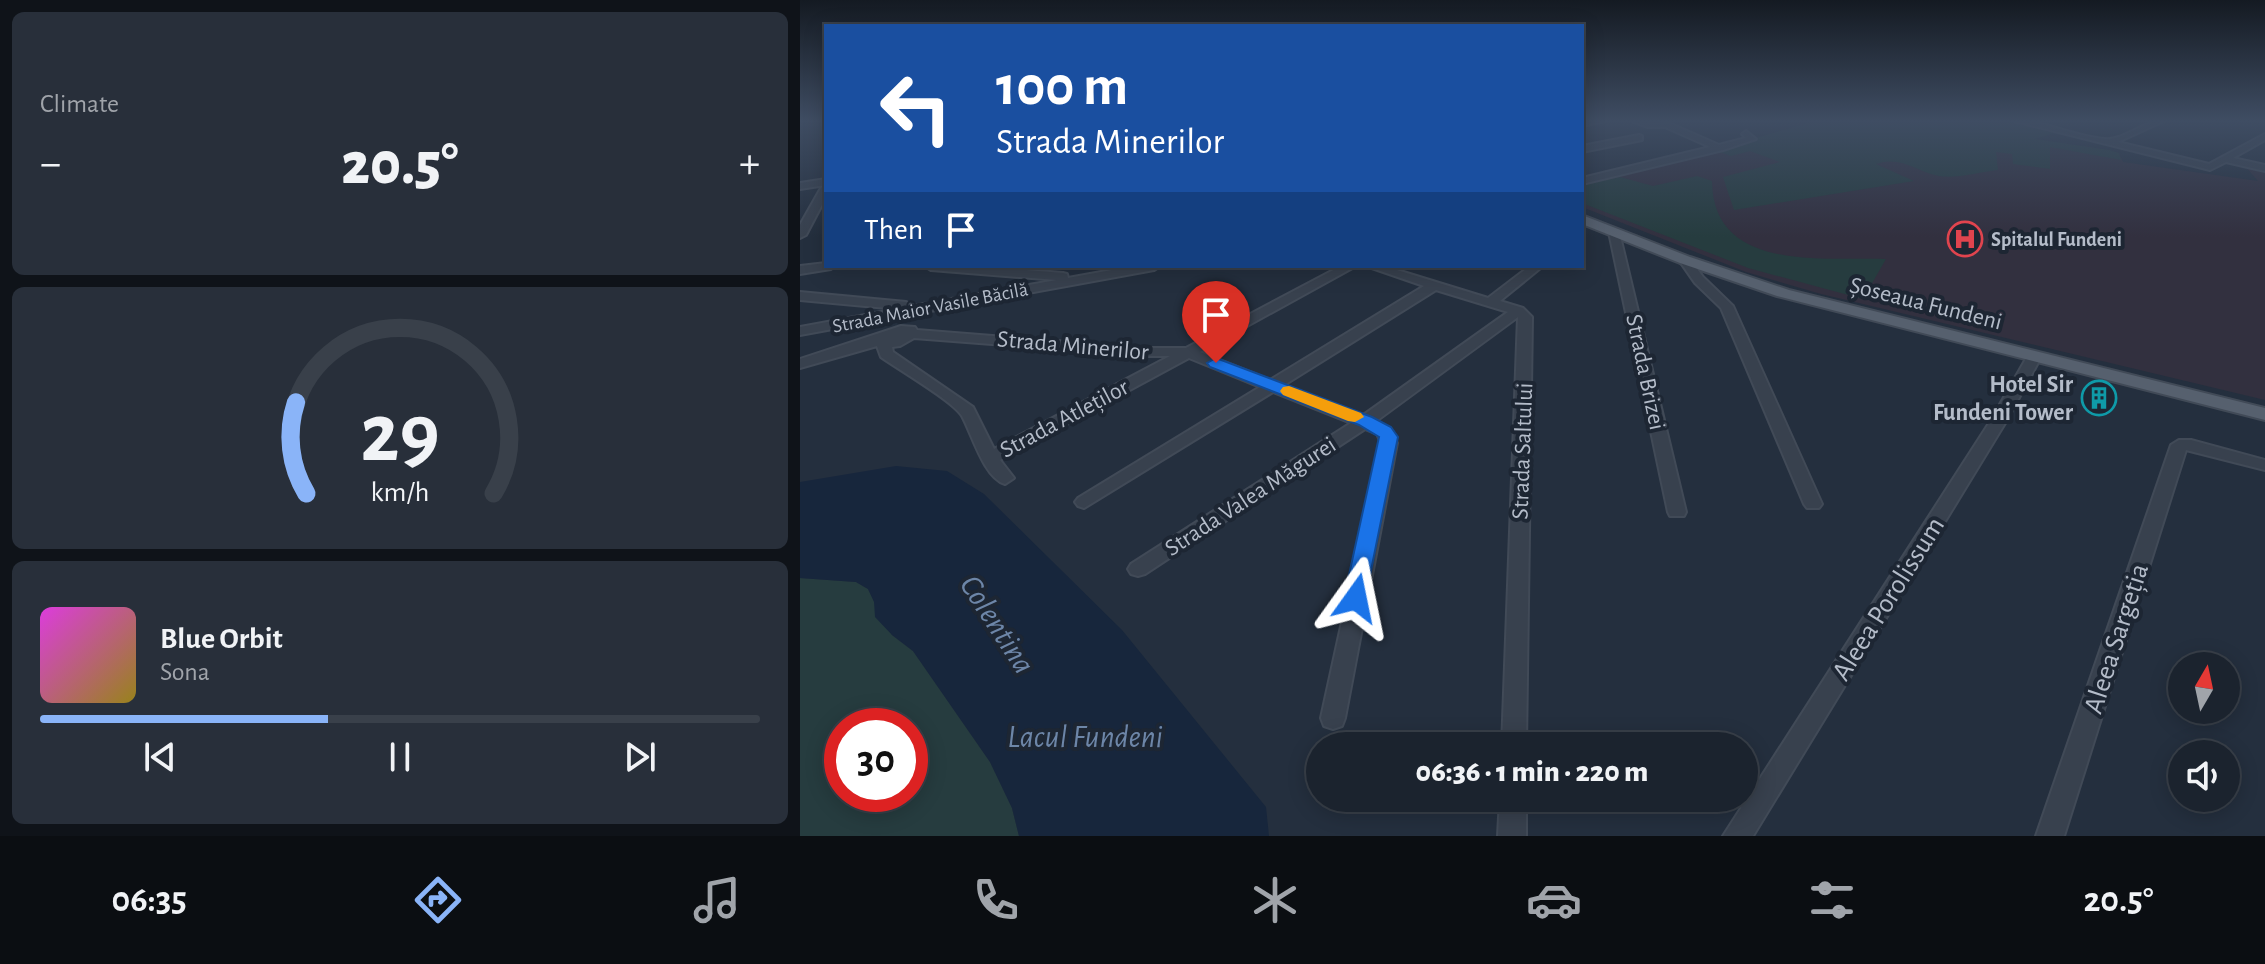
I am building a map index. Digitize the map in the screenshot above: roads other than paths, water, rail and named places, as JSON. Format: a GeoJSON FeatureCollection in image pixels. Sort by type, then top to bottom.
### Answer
{"type":"FeatureCollection","features":[{"type":"Feature","properties":{"kind":"main road","name":"Șoseaua Fundeni"},"geometry":{"type":"LineString","coordinates":[[1584,218],[1685,260],[1810,300],[2265,411]]}},
{"type":"Feature","properties":{"kind":"main road","name":"Șoseaua Fundeni"},"geometry":{"type":"LineString","coordinates":[[1584,218],[1715,267],[1787,290],[2265,411]]}},
{"type":"Feature","properties":{"kind":"street"},"geometry":{"type":"LineString","coordinates":[[1584,181],[1674,159]]}},
{"type":"Feature","properties":{"kind":"street"},"geometry":{"type":"LineString","coordinates":[[2176,159],[2210,167],[2225,159]]}},
{"type":"Feature","properties":{"kind":"street"},"geometry":{"type":"LineString","coordinates":[[2225,159],[2265,168]]}},
{"type":"Feature","properties":{"kind":"street"},"geometry":{"type":"LineString","coordinates":[[800,183],[824,182]]}},
{"type":"Feature","properties":{"kind":"street"},"geometry":{"type":"LineString","coordinates":[[804,224],[824,186]]}},
{"type":"Feature","properties":{"kind":"street"},"geometry":{"type":"LineString","coordinates":[[804,224],[824,221]]}},
{"type":"Feature","properties":{"kind":"street","name":"Strada Brizei"},"geometry":{"type":"LineString","coordinates":[[1614,232],[1677,512]]}},
{"type":"Feature","properties":{"kind":"street"},"geometry":{"type":"LineString","coordinates":[[1685,260],[1699,280],[1727,306],[1813,504]]}},
{"type":"Feature","properties":{"kind":"street"},"geometry":{"type":"LineString","coordinates":[[800,270],[824,266]]}},
{"type":"Feature","properties":{"kind":"street"},"geometry":{"type":"LineString","coordinates":[[957,268],[1085,278]]}},
{"type":"Feature","properties":{"kind":"street","name":"Strada Maior Vasile Băcilă"},"geometry":{"type":"LineString","coordinates":[[800,331],[1142,268]]}},
{"type":"Feature","properties":{"kind":"street","name":"Strada Atleților"},"geometry":{"type":"LineString","coordinates":[[990,458],[1346,268]]}},
{"type":"Feature","properties":{"kind":"street"},"geometry":{"type":"LineString","coordinates":[[1378,268],[1518,311]]}},
{"type":"Feature","properties":{"kind":"street"},"geometry":{"type":"LineString","coordinates":[[1401,275],[1413,268]]}},
{"type":"Feature","properties":{"kind":"street"},"geometry":{"type":"LineString","coordinates":[[1491,302],[1534,268]]}},
{"type":"Feature","properties":{"kind":"street"},"geometry":{"type":"LineString","coordinates":[[1084,502],[1435,285]]}},
{"type":"Feature","properties":{"kind":"street"},"geometry":{"type":"LineString","coordinates":[[800,296],[926,308]]}},
{"type":"Feature","properties":{"kind":"street","name":"Strada Valea Măgurei"},"geometry":{"type":"LineString","coordinates":[[1138,569],[1366,421],[1518,311]]}},
{"type":"Feature","properties":{"kind":"street","name":"Strada Saltului"},"geometry":{"type":"LineString","coordinates":[[1514,732],[1525,320],[1518,311]]}},
{"type":"Feature","properties":{"kind":"street"},"geometry":{"type":"LineString","coordinates":[[890,315],[883,325],[886,354],[961,404],[990,458],[1005,478]]}},
{"type":"Feature","properties":{"kind":"street","name":"Strada Minerilor"},"geometry":{"type":"LineString","coordinates":[[883,339],[906,329],[912,334],[1145,352],[1187,352],[1366,421]]}},
{"type":"Feature","properties":{"kind":"street"},"geometry":{"type":"LineString","coordinates":[[800,364],[883,339]]}},
{"type":"Feature","properties":{"kind":"street","name":"Aleea Porolissum"},"geometry":{"type":"LineString","coordinates":[[1737,836],[1999,420],[2034,357]]}},
{"type":"Feature","properties":{"kind":"street"},"geometry":{"type":"LineString","coordinates":[[1333,718],[1389,443],[1384,431],[1366,421]]}},
{"type":"Feature","properties":{"kind":"street"},"geometry":{"type":"LineString","coordinates":[[980,435],[1026,439]]}},
{"type":"Feature","properties":{"kind":"street","name":"Aleea Sargeția"},"geometry":{"type":"LineString","coordinates":[[2050,836],[2179,445],[2183,443],[2265,465]]}},
{"type":"Feature","properties":{"kind":"street"},"geometry":{"type":"LineString","coordinates":[[1512,836],[1513,812]]}},
{"type":"Feature","properties":{"kind":"water","name":"Lacul Fundeni"},"geometry":{"type":"Polygon","coordinates":[[[896,466],[947,471],[984,494],[1122,630],[1266,807],[1269,836],[1019,836],[1012,808],[990,762],[913,651],[875,617],[874,602],[868,589],[856,582],[800,578],[800,482],[896,466]]]}},
{"type":"Feature","properties":{"kind":"place","name":"Spitalul Fundeni"},"geometry":{"type":"Point","coordinates":[1965,239]}},
{"type":"Feature","properties":{"kind":"place","name":"Hotel Sir Fundeni Tower"},"geometry":{"type":"Point","coordinates":[2099,398]}},
{"type":"Feature","properties":{"kind":"water label","name":"Colentina"},"geometry":{"type":"Point","coordinates":[998,624]}}]}
